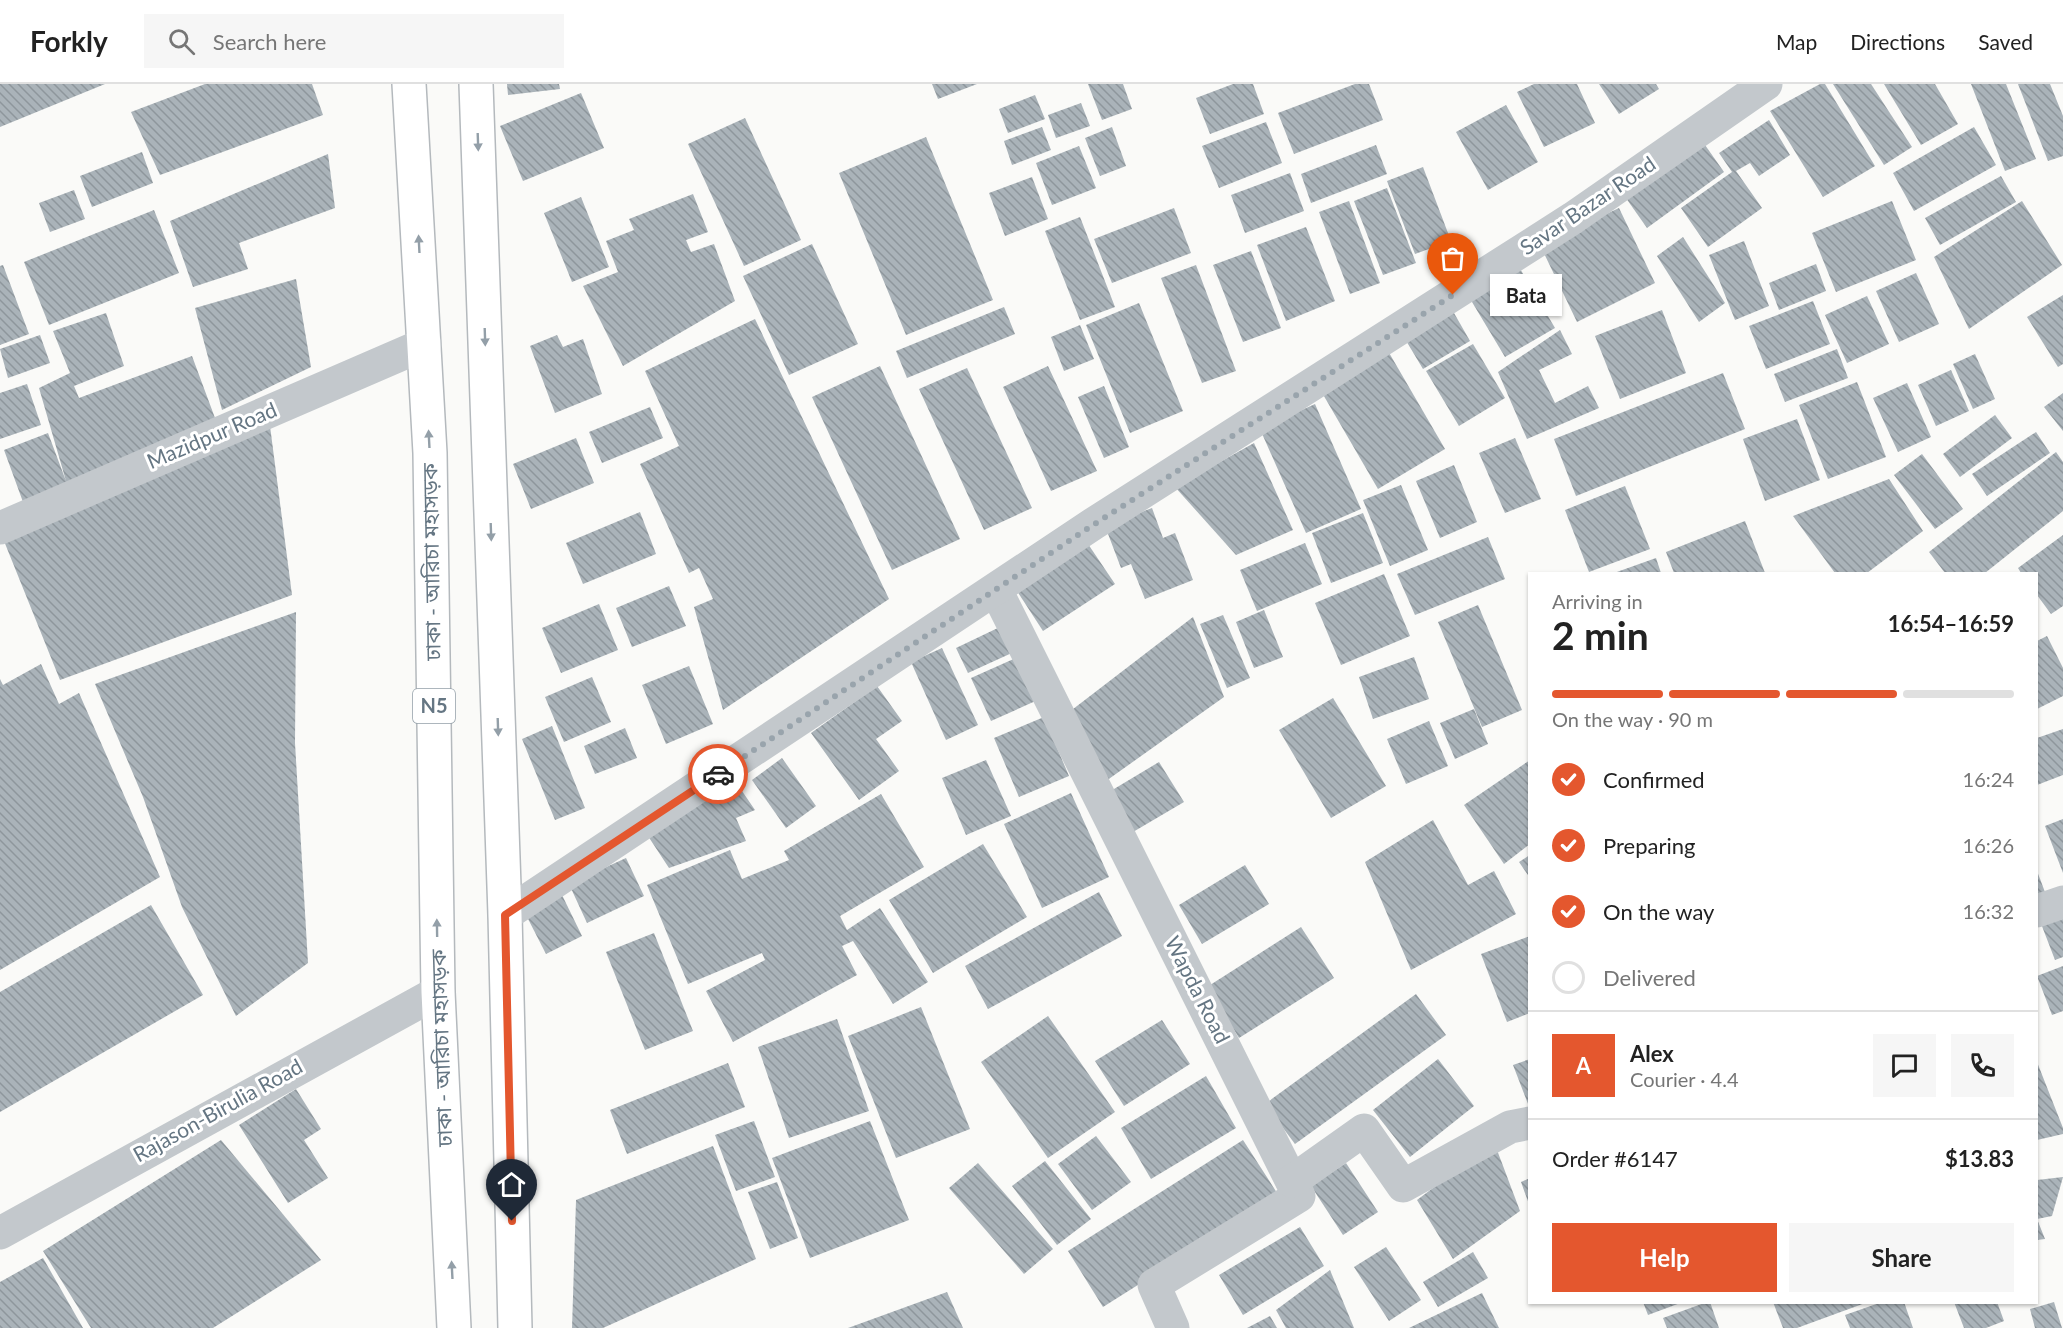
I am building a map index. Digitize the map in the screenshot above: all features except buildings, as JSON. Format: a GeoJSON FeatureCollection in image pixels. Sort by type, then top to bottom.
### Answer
{"type":"FeatureCollection","features":[{"type":"Feature","properties":{"kind":"highway","name":"ঢাকা - আরিচা মহাসড়ক"},"geometry":{"type":"LineString","coordinates":[[409,84],[430,453],[438,992],[454,1328]]}},
{"type":"Feature","properties":{"kind":"highway"},"geometry":{"type":"LineString","coordinates":[[476,84],[505,915],[515,1328]]}},
{"type":"Feature","properties":{"kind":"street","name":"Savar Bazar Road"},"geometry":{"type":"LineString","coordinates":[[505,915],[1093,525],[1573,218],[1766,84]]}},
{"type":"Feature","properties":{"kind":"street","name":"Mazidpur Road"},"geometry":{"type":"LineString","coordinates":[[0,528],[425,344]]}},
{"type":"Feature","properties":{"kind":"street","name":"Wapda Road"},"geometry":{"type":"LineString","coordinates":[[996,590],[1292,1181]]}},
{"type":"Feature","properties":{"kind":"street"},"geometry":{"type":"LineString","coordinates":[[2038,911],[2063,902]]}},
{"type":"Feature","properties":{"kind":"street","name":"Rajason-Birulia Road"},"geometry":{"type":"LineString","coordinates":[[0,1233],[438,992]]}},
{"type":"Feature","properties":{"kind":"street"},"geometry":{"type":"LineString","coordinates":[[1173,1328],[1154,1285],[1299,1196],[1292,1181],[1364,1130],[1403,1186],[1510,1127],[1528,1123]]}},
{"type":"Feature","properties":{"kind":"way so far"},"geometry":{"type":"LineString","coordinates":[[718,774],[1093,525],[1453,295]]}},
{"type":"Feature","properties":{"kind":"place","name":"Bata"},"geometry":{"type":"Point","coordinates":[1453,295]}},
{"type":"Feature","properties":{"kind":"route"},"geometry":{"type":"LineString","coordinates":[[512,1221],[505,915],[718,774]]}}]}
